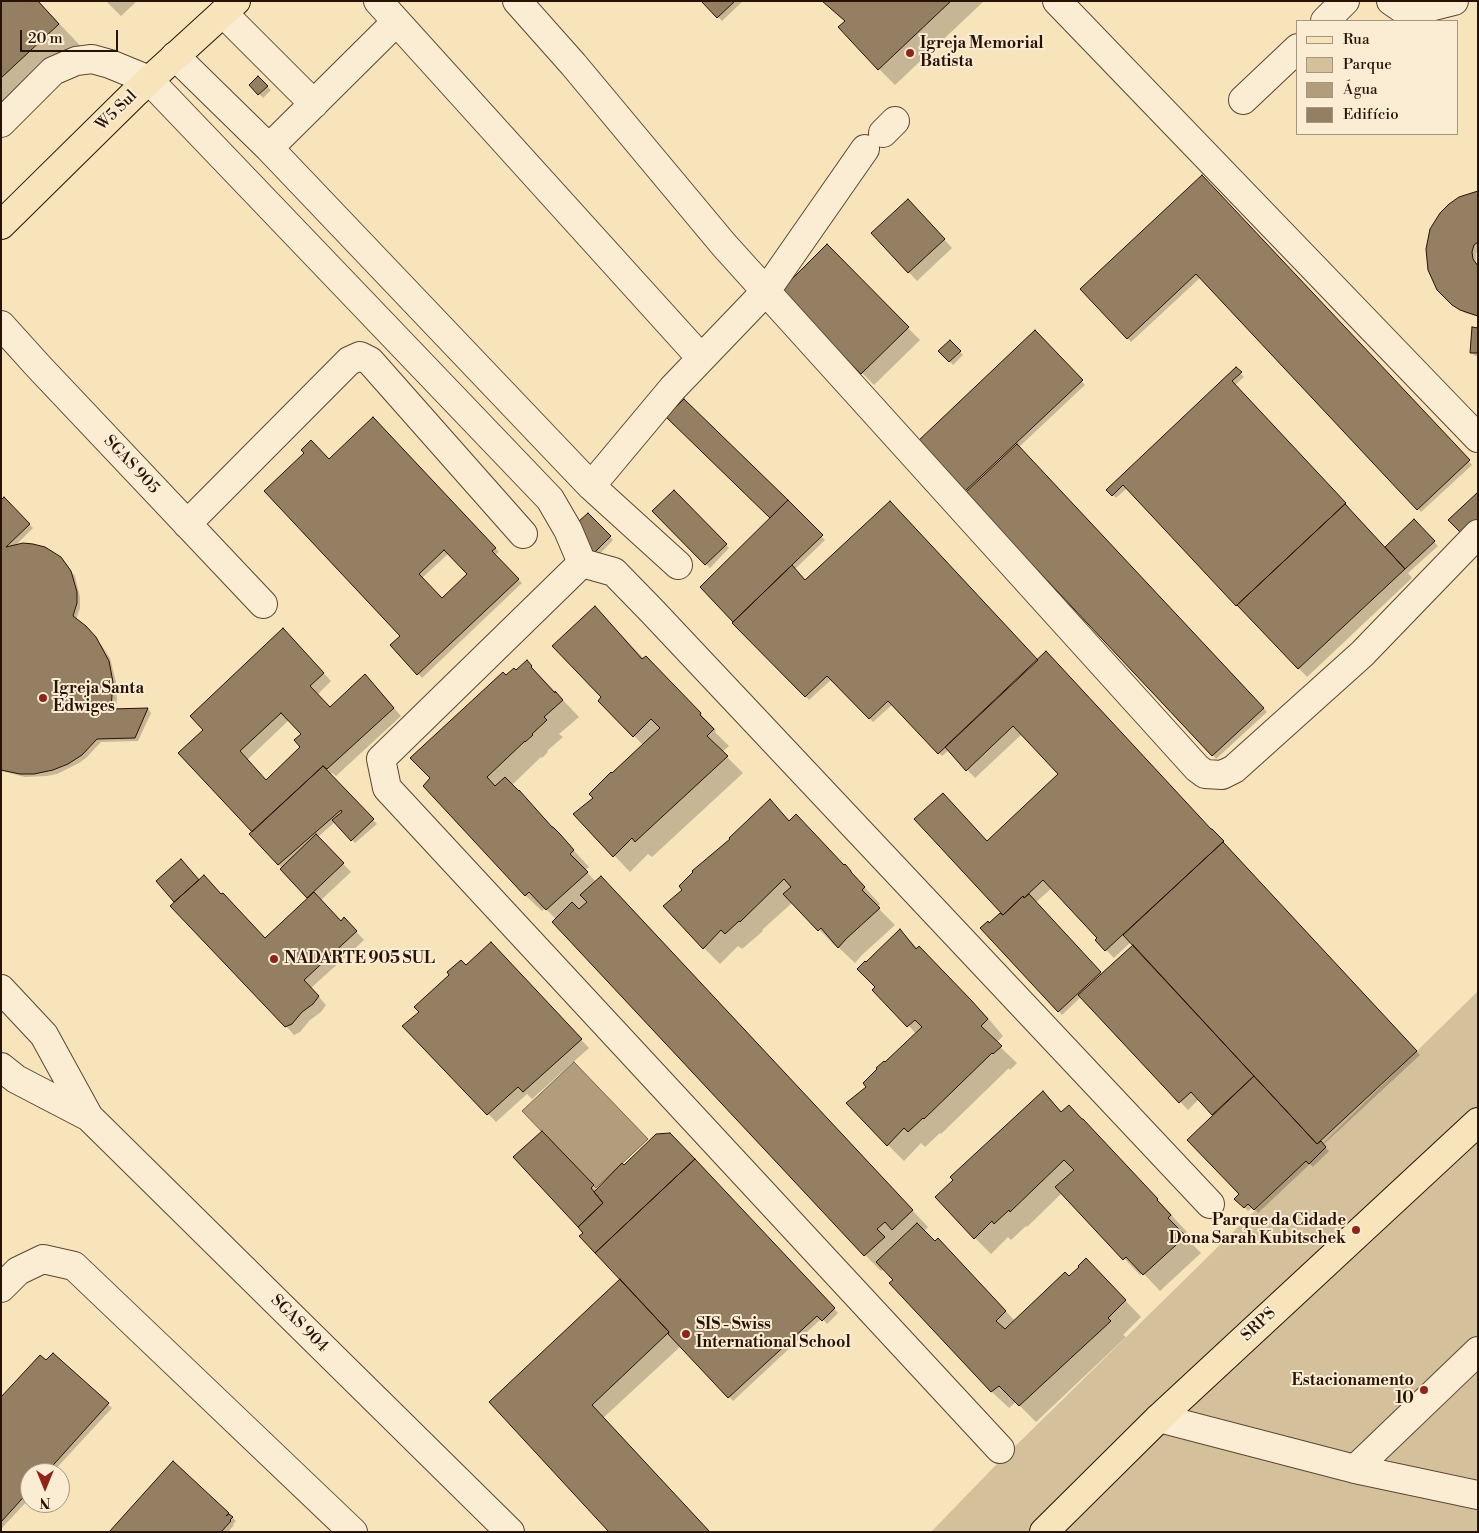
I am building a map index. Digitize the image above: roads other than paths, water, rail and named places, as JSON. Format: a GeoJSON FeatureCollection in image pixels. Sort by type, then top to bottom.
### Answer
{"type":"FeatureCollection","features":[{"type":"Feature","properties":{"kind":"main road","name":"W5 Sul"},"geometry":{"type":"LineString","coordinates":[[1,225],[149,80],[229,7]]}},
{"type":"Feature","properties":{"kind":"main road","name":"SRPS"},"geometry":{"type":"LineString","coordinates":[[1044,1532],[1159,1418],[1478,1122]]}},
{"type":"Feature","properties":{"kind":"street"},"geometry":{"type":"LineString","coordinates":[[378,1],[701,358]]}},
{"type":"Feature","properties":{"kind":"street"},"geometry":{"type":"LineString","coordinates":[[517,1],[573,64],[724,245],[1197,768],[1205,774],[1222,775],[1234,769],[1362,654],[1478,534]]}},
{"type":"Feature","properties":{"kind":"street"},"geometry":{"type":"LineString","coordinates":[[1057,1],[1478,438]]}},
{"type":"Feature","properties":{"kind":"street"},"geometry":{"type":"LineString","coordinates":[[1326,20],[1345,1]]}},
{"type":"Feature","properties":{"kind":"street"},"geometry":{"type":"LineString","coordinates":[[1391,1],[1407,12],[1414,12],[1454,1]]}},
{"type":"Feature","properties":{"kind":"street"},"geometry":{"type":"LineString","coordinates":[[229,7],[314,104]]}},
{"type":"Feature","properties":{"kind":"street"},"geometry":{"type":"LineString","coordinates":[[269,148],[396,22]]}},
{"type":"Feature","properties":{"kind":"street"},"geometry":{"type":"LineString","coordinates":[[1243,100],[1296,50]]}},
{"type":"Feature","properties":{"kind":"street"},"geometry":{"type":"LineString","coordinates":[[175,56],[269,148],[591,486],[678,565]]}},
{"type":"Feature","properties":{"kind":"street"},"geometry":{"type":"LineString","coordinates":[[1,123],[53,71],[76,61],[92,59],[149,80],[550,499],[568,530],[582,563]]}},
{"type":"Feature","properties":{"kind":"street"},"geometry":{"type":"LineString","coordinates":[[591,486],[672,389],[766,291],[881,134]]}},
{"type":"Feature","properties":{"kind":"street","name":"SGAS 905"},"geometry":{"type":"LineString","coordinates":[[1,325],[263,604]]}},
{"type":"Feature","properties":{"kind":"street"},"geometry":{"type":"LineString","coordinates":[[187,524],[349,361],[360,356],[370,361],[524,534]]}},
{"type":"Feature","properties":{"kind":"street"},"geometry":{"type":"LineString","coordinates":[[582,563],[614,572],[1210,1204]]}},
{"type":"Feature","properties":{"kind":"street"},"geometry":{"type":"LineString","coordinates":[[582,563],[381,759],[387,788],[1000,1449]]}},
{"type":"Feature","properties":{"kind":"street","name":"SGAS 904"},"geometry":{"type":"LineString","coordinates":[[1,989],[44,1035],[88,1117]]}},
{"type":"Feature","properties":{"kind":"street","name":"SGAS 904"},"geometry":{"type":"LineString","coordinates":[[1,1067],[16,1079],[88,1117],[510,1532]]}},
{"type":"Feature","properties":{"kind":"street"},"geometry":{"type":"LineString","coordinates":[[1,1288],[18,1271],[43,1259],[74,1266],[353,1532]]}},
{"type":"Feature","properties":{"kind":"street"},"geometry":{"type":"LineString","coordinates":[[1355,1469],[1478,1351]]}},
{"type":"Feature","properties":{"kind":"street"},"geometry":{"type":"LineString","coordinates":[[1159,1418],[1355,1469],[1478,1495]]}},
{"type":"Feature","properties":{"kind":"water"},"geometry":{"type":"Polygon","coordinates":[[[574,1062],[648,1139],[596,1188],[522,1111],[574,1062]]]}},
{"type":"Feature","properties":{"kind":"place","name":"Igreja Memorial Batista"},"geometry":{"type":"Point","coordinates":[910,53]}},
{"type":"Feature","properties":{"kind":"place","name":"Igreja Santa Edwiges"},"geometry":{"type":"Point","coordinates":[43,698]}},
{"type":"Feature","properties":{"kind":"place","name":"NADARTE 905 SUL"},"geometry":{"type":"Point","coordinates":[274,959]}},
{"type":"Feature","properties":{"kind":"place","name":"Parque da Cidade Dona Sarah Kubitschek"},"geometry":{"type":"Point","coordinates":[1356,1230]}},
{"type":"Feature","properties":{"kind":"place","name":"SIS - Swiss International School"},"geometry":{"type":"Point","coordinates":[686,1334]}},
{"type":"Feature","properties":{"kind":"place","name":"Estacionamento 10"},"geometry":{"type":"Point","coordinates":[1424,1390]}}]}
